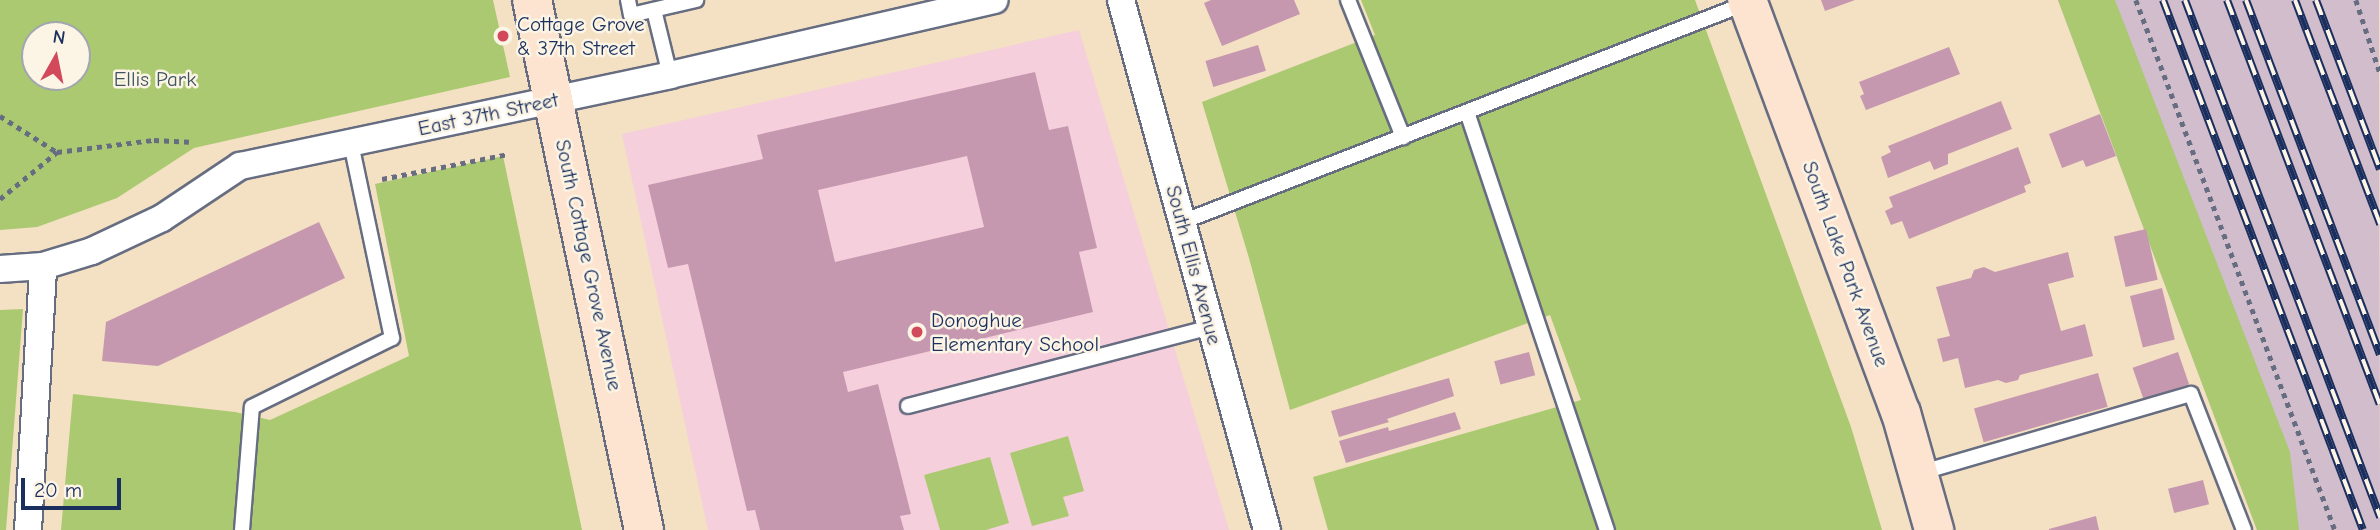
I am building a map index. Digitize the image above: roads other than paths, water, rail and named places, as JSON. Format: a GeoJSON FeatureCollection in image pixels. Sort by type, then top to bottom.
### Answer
{"type":"FeatureCollection","features":[{"type":"Feature","properties":{"kind":"street","name":"South Cottage Grove Avenue"},"geometry":{"type":"LineString","coordinates":[[532,0],[644,530]]}},
{"type":"Feature","properties":{"kind":"street","name":"East 37th Street"},"geometry":{"type":"LineString","coordinates":[[0,270],[43,266],[92,251],[162,218],[240,166],[351,145],[670,75],[994,0]]}},
{"type":"Feature","properties":{"kind":"street","name":"South Ellis Avenue"},"geometry":{"type":"LineString","coordinates":[[1121,0],[1267,530]]}},
{"type":"Feature","properties":{"kind":"street","name":"South Lake Park Avenue"},"geometry":{"type":"LineString","coordinates":[[1748,1],[1901,413],[1934,530]]}},
{"type":"Feature","properties":{"kind":"street"},"geometry":{"type":"LineString","coordinates":[[28,530],[43,266]]}},
{"type":"Feature","properties":{"kind":"lane"},"geometry":{"type":"LineString","coordinates":[[628,0],[631,15],[696,0]]}},
{"type":"Feature","properties":{"kind":"lane"},"geometry":{"type":"LineString","coordinates":[[1348,0],[1403,136]]}},
{"type":"Feature","properties":{"kind":"lane"},"geometry":{"type":"LineString","coordinates":[[1182,222],[1748,1]]}},
{"type":"Feature","properties":{"kind":"lane"},"geometry":{"type":"LineString","coordinates":[[654,10],[670,75]]}},
{"type":"Feature","properties":{"kind":"lane"},"geometry":{"type":"LineString","coordinates":[[1467,112],[1608,530]]}},
{"type":"Feature","properties":{"kind":"lane"},"geometry":{"type":"LineString","coordinates":[[242,530],[252,407],[391,338],[351,145]]}},
{"type":"Feature","properties":{"kind":"lane"},"geometry":{"type":"LineString","coordinates":[[908,406],[1211,327]]}},
{"type":"Feature","properties":{"kind":"lane"},"geometry":{"type":"LineString","coordinates":[[1918,473],[2191,394],[2244,530]]}},
{"type":"Feature","properties":{"kind":"railway"},"geometry":{"type":"LineString","coordinates":[[2163,0],[2363,530]]}},
{"type":"Feature","properties":{"kind":"railway"},"geometry":{"type":"LineString","coordinates":[[2185,0],[2380,517]]}},
{"type":"Feature","properties":{"kind":"railway"},"geometry":{"type":"LineString","coordinates":[[2227,0],[2380,404]]}},
{"type":"Feature","properties":{"kind":"railway"},"geometry":{"type":"LineString","coordinates":[[2246,0],[2380,354]]}},
{"type":"Feature","properties":{"kind":"railway"},"geometry":{"type":"LineString","coordinates":[[2295,0],[2380,224]]}},
{"type":"Feature","properties":{"kind":"railway"},"geometry":{"type":"LineString","coordinates":[[2316,0],[2380,169]]}},
{"type":"Feature","properties":{"kind":"place","name":"Cottage Grove & 37th Street"},"geometry":{"type":"Point","coordinates":[503,36]}},
{"type":"Feature","properties":{"kind":"place","name":"Donoghue Elementary School"},"geometry":{"type":"Point","coordinates":[917,332]}},
{"type":"Feature","properties":{"kind":"park label","name":"Ellis Park"},"geometry":{"type":"Point","coordinates":[155,79]}}]}
